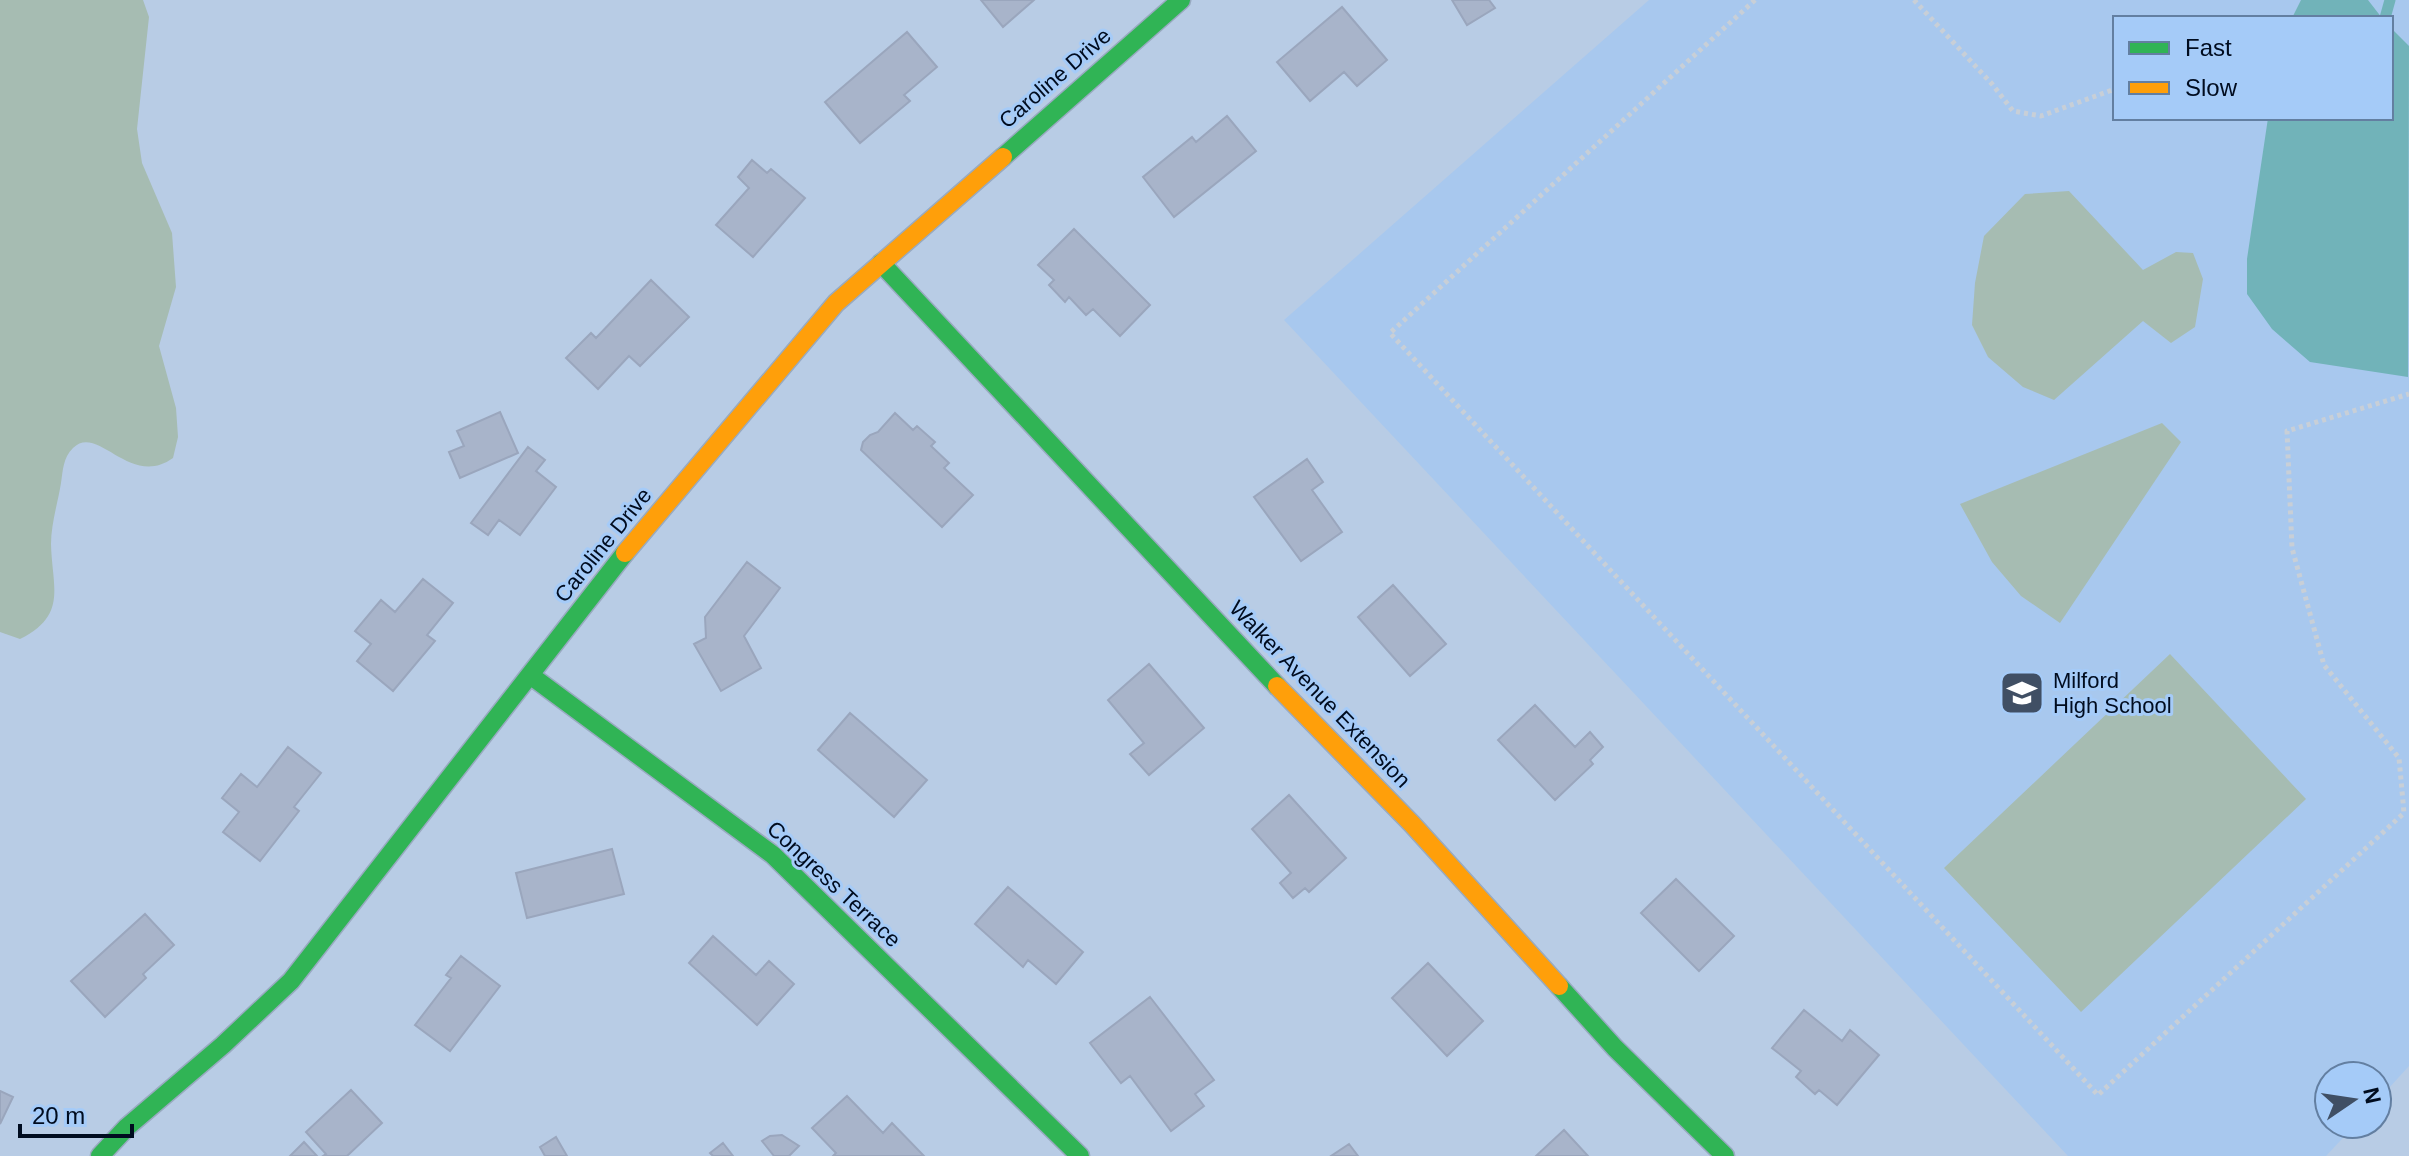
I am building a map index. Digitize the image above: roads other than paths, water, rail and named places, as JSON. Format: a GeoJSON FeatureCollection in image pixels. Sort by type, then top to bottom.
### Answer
{"type":"FeatureCollection","features":[{"type":"Feature","properties":{"kind":"street","name":"Caroline Drive"},"geometry":{"type":"LineString","coordinates":[[100,1156],[127,1127],[223,1045],[291,981],[620,559],[836,303],[1181,0]]}},
{"type":"Feature","properties":{"kind":"street","name":"Walker Avenue Extension"},"geometry":{"type":"LineString","coordinates":[[881,263],[1226,633],[1412,824],[1615,1048],[1725,1156]]}},
{"type":"Feature","properties":{"kind":"street","name":"Congress Terrace"},"geometry":{"type":"LineString","coordinates":[[530,675],[773,855],[1080,1156]]}},
{"type":"Feature","properties":{"kind":"waterway"},"geometry":{"type":"LineString","coordinates":[[2386,16],[2390,0]]}},
{"type":"Feature","properties":{"kind":"place","name":"Milford High School"},"geometry":{"type":"Point","coordinates":[2022,693]}}]}
